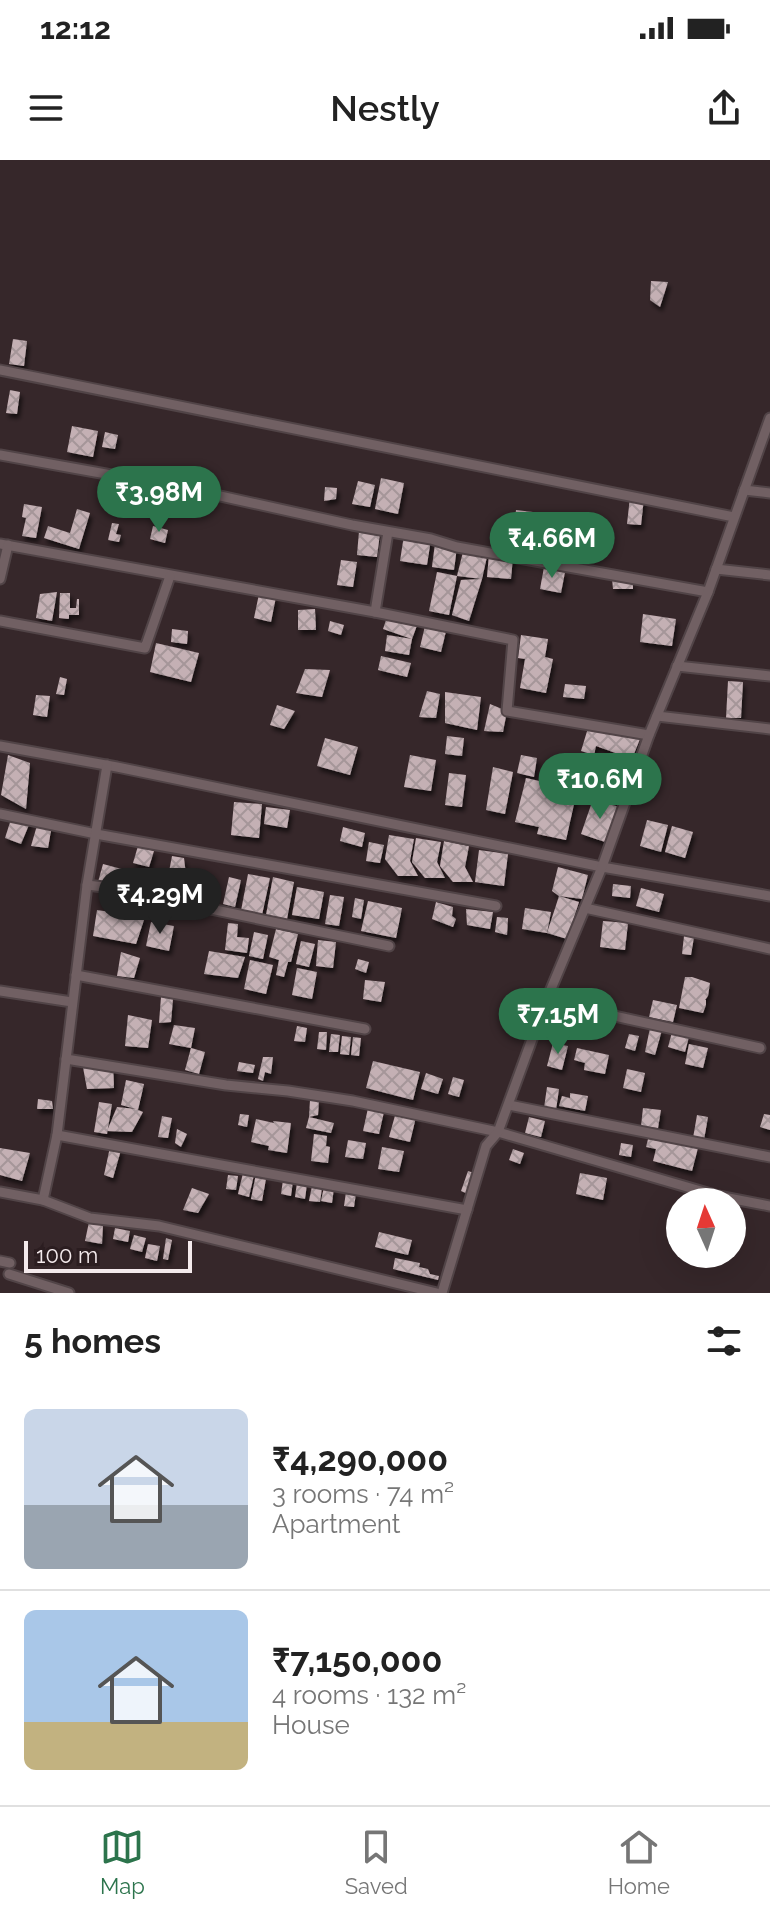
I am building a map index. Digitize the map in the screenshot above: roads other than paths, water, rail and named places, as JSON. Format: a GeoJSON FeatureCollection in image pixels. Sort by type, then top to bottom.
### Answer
{"type":"FeatureCollection","features":[{"type":"Feature","properties":{"kind":"street"},"geometry":{"type":"LineString","coordinates":[[0,370],[734,517]]}},
{"type":"Feature","properties":{"kind":"street"},"geometry":{"type":"LineString","coordinates":[[0,1192],[43,1200],[90,1218],[159,1226],[440,1293],[486,1146],[498,1132],[509,1105],[546,1001],[602,867],[649,735],[708,592],[769,422]]}},
{"type":"Feature","properties":{"kind":"street"},"geometry":{"type":"LineString","coordinates":[[0,455],[184,488],[513,557],[708,592]]}},
{"type":"Feature","properties":{"kind":"street"},"geometry":{"type":"LineString","coordinates":[[744,490],[770,493]]}},
{"type":"Feature","properties":{"kind":"street"},"geometry":{"type":"LineString","coordinates":[[375,612],[388,532]]}},
{"type":"Feature","properties":{"kind":"street"},"geometry":{"type":"LineString","coordinates":[[0,579],[4,544],[513,640],[507,711],[649,735]]}},
{"type":"Feature","properties":{"kind":"street"},"geometry":{"type":"LineString","coordinates":[[716,569],[770,575]]}},
{"type":"Feature","properties":{"kind":"street"},"geometry":{"type":"LineString","coordinates":[[0,621],[145,648],[170,576]]}},
{"type":"Feature","properties":{"kind":"street"},"geometry":{"type":"LineString","coordinates":[[677,666],[770,676]]}},
{"type":"Feature","properties":{"kind":"street"},"geometry":{"type":"LineString","coordinates":[[657,716],[770,729]]}},
{"type":"Feature","properties":{"kind":"street"},"geometry":{"type":"LineString","coordinates":[[0,746],[107,765],[602,867],[770,896]]}},
{"type":"Feature","properties":{"kind":"street"},"geometry":{"type":"LineString","coordinates":[[43,1200],[57,1135],[87,885],[107,765]]}},
{"type":"Feature","properties":{"kind":"street"},"geometry":{"type":"LineString","coordinates":[[0,814],[496,906]]}},
{"type":"Feature","properties":{"kind":"street"},"geometry":{"type":"LineString","coordinates":[[87,885],[128,890],[389,946]]}},
{"type":"Feature","properties":{"kind":"street"},"geometry":{"type":"LineString","coordinates":[[585,908],[770,949]]}},
{"type":"Feature","properties":{"kind":"street"},"geometry":{"type":"LineString","coordinates":[[76,975],[365,1029]]}},
{"type":"Feature","properties":{"kind":"street"},"geometry":{"type":"LineString","coordinates":[[0,991],[72,1002]]}},
{"type":"Feature","properties":{"kind":"street"},"geometry":{"type":"LineString","coordinates":[[546,1001],[760,1048]]}},
{"type":"Feature","properties":{"kind":"street"},"geometry":{"type":"LineString","coordinates":[[66,1059],[226,1085],[353,1101],[498,1132],[718,1196],[770,1206]]}},
{"type":"Feature","properties":{"kind":"street"},"geometry":{"type":"LineString","coordinates":[[509,1105],[770,1157]]}},
{"type":"Feature","properties":{"kind":"street"},"geometry":{"type":"LineString","coordinates":[[57,1135],[467,1210]]}},
{"type":"Feature","properties":{"kind":"street"},"geometry":{"type":"LineString","coordinates":[[9,1274],[65,1293]]}}]}
